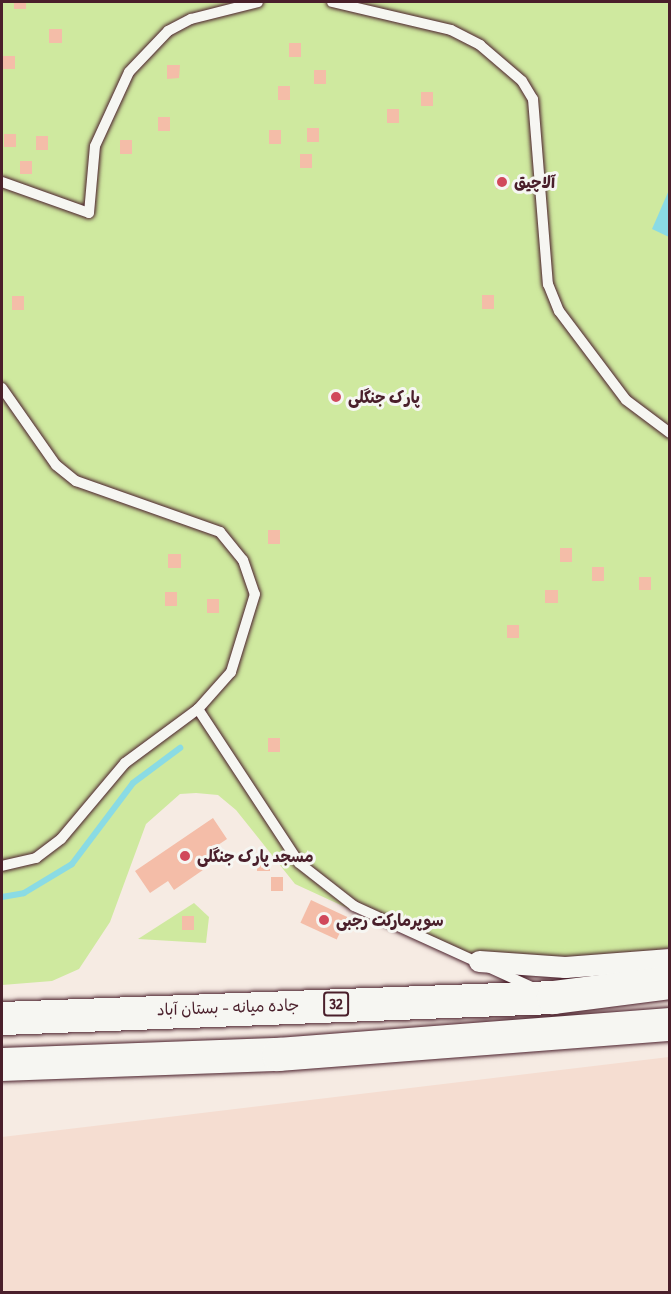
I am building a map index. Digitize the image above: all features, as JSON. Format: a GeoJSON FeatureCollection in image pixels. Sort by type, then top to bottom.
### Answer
{"type":"FeatureCollection","features":[{"type":"Feature","properties":{"kind":"main road","name":"جاده میانه - بستان آباد"},"geometry":{"type":"LineString","coordinates":[[2,1018],[552,997],[669,982]]}},
{"type":"Feature","properties":{"kind":"main road"},"geometry":{"type":"LineString","coordinates":[[2,1064],[278,1054],[669,1024]]}},
{"type":"Feature","properties":{"kind":"street"},"geometry":{"type":"LineString","coordinates":[[478,961],[565,967],[669,959]]}},
{"type":"Feature","properties":{"kind":"lane"},"geometry":{"type":"LineString","coordinates":[[2,182],[89,213],[95,146],[129,72],[168,31],[191,19],[258,2]]}},
{"type":"Feature","properties":{"kind":"lane"},"geometry":{"type":"LineString","coordinates":[[332,2],[451,30],[480,45],[522,81],[533,99],[548,284],[559,311],[626,400],[669,433]]}},
{"type":"Feature","properties":{"kind":"lane"},"geometry":{"type":"LineString","coordinates":[[2,388],[39,446],[76,481],[205,523],[243,561],[255,594],[246,633],[231,672],[198,709],[125,764],[61,839],[36,858],[2,866]]}},
{"type":"Feature","properties":{"kind":"lane"},"geometry":{"type":"LineString","coordinates":[[198,709],[299,863],[354,906],[478,961],[552,997]]}},
{"type":"Feature","properties":{"kind":"shaded area"},"geometry":{"type":"Polygon","coordinates":[[[669,1057],[669,1292],[2,1292],[2,1137],[669,1057]]]}},
{"type":"Feature","properties":{"kind":"green space","name":"پارک جنگلی"},"geometry":{"type":"Polygon","coordinates":[[[2,2],[669,2],[669,948],[532,976],[445,953],[295,884],[236,810],[218,795],[196,793],[180,794],[146,824],[110,922],[79,969],[52,981],[2,985],[2,2]]]}},
{"type":"Feature","properties":{"kind":"green space"},"geometry":{"type":"Polygon","coordinates":[[[194,903],[209,917],[206,943],[138,939],[194,903]]]}},
{"type":"Feature","properties":{"kind":"water"},"geometry":{"type":"Polygon","coordinates":[[[669,190],[670,237],[652,229],[669,190]]]}},
{"type":"Feature","properties":{"kind":"building"},"geometry":{"type":"Polygon","coordinates":[[[14,2],[26,2],[26,9],[14,9],[14,2]]]}},
{"type":"Feature","properties":{"kind":"building"},"geometry":{"type":"Polygon","coordinates":[[[49,29],[62,29],[62,43],[49,43],[49,29]]]}},
{"type":"Feature","properties":{"kind":"building"},"geometry":{"type":"Polygon","coordinates":[[[289,43],[301,43],[301,57],[289,57],[289,43]]]}},
{"type":"Feature","properties":{"kind":"building"},"geometry":{"type":"Polygon","coordinates":[[[3,56],[15,56],[15,69],[3,69],[3,56]]]}},
{"type":"Feature","properties":{"kind":"building"},"geometry":{"type":"Polygon","coordinates":[[[167,65],[180,65],[179,78],[167,79],[167,65]]]}},
{"type":"Feature","properties":{"kind":"building"},"geometry":{"type":"Polygon","coordinates":[[[314,70],[326,70],[326,84],[314,84],[314,70]]]}},
{"type":"Feature","properties":{"kind":"building"},"geometry":{"type":"Polygon","coordinates":[[[278,86],[290,86],[290,100],[278,100],[278,86]]]}},
{"type":"Feature","properties":{"kind":"building"},"geometry":{"type":"Polygon","coordinates":[[[421,92],[433,92],[433,106],[421,106],[421,92]]]}},
{"type":"Feature","properties":{"kind":"building"},"geometry":{"type":"Polygon","coordinates":[[[387,109],[399,109],[399,123],[387,123],[387,109]]]}},
{"type":"Feature","properties":{"kind":"building"},"geometry":{"type":"Polygon","coordinates":[[[158,117],[170,117],[170,131],[158,131],[158,117]]]}},
{"type":"Feature","properties":{"kind":"building"},"geometry":{"type":"Polygon","coordinates":[[[307,128],[319,128],[319,142],[307,142],[307,128]]]}},
{"type":"Feature","properties":{"kind":"building"},"geometry":{"type":"Polygon","coordinates":[[[269,130],[281,130],[281,144],[269,144],[269,130]]]}},
{"type":"Feature","properties":{"kind":"building"},"geometry":{"type":"Polygon","coordinates":[[[4,134],[16,134],[16,147],[4,147],[4,134]]]}},
{"type":"Feature","properties":{"kind":"building"},"geometry":{"type":"Polygon","coordinates":[[[36,136],[48,136],[48,150],[36,150],[36,136]]]}},
{"type":"Feature","properties":{"kind":"building"},"geometry":{"type":"Polygon","coordinates":[[[120,140],[132,140],[132,154],[120,154],[120,140]]]}},
{"type":"Feature","properties":{"kind":"building"},"geometry":{"type":"Polygon","coordinates":[[[300,154],[312,154],[312,168],[300,168],[300,154]]]}},
{"type":"Feature","properties":{"kind":"building"},"geometry":{"type":"Polygon","coordinates":[[[20,161],[32,161],[32,174],[20,174],[20,161]]]}},
{"type":"Feature","properties":{"kind":"building","name":"آلاچیق"},"geometry":{"type":"Polygon","coordinates":[[[496,175],[508,175],[508,189],[496,189],[496,175]]]}},
{"type":"Feature","properties":{"kind":"building"},"geometry":{"type":"Polygon","coordinates":[[[482,295],[494,295],[494,309],[482,309],[482,295]]]}},
{"type":"Feature","properties":{"kind":"building"},"geometry":{"type":"Polygon","coordinates":[[[12,296],[24,296],[24,310],[12,310],[12,296]]]}},
{"type":"Feature","properties":{"kind":"building"},"geometry":{"type":"Polygon","coordinates":[[[268,530],[280,530],[280,544],[268,544],[268,530]]]}},
{"type":"Feature","properties":{"kind":"building"},"geometry":{"type":"Polygon","coordinates":[[[560,548],[572,548],[572,562],[560,562],[560,548]]]}},
{"type":"Feature","properties":{"kind":"building"},"geometry":{"type":"Polygon","coordinates":[[[168,554],[181,554],[181,568],[168,568],[168,554]]]}},
{"type":"Feature","properties":{"kind":"building"},"geometry":{"type":"Polygon","coordinates":[[[592,567],[604,567],[604,581],[592,581],[592,567]]]}},
{"type":"Feature","properties":{"kind":"building"},"geometry":{"type":"Polygon","coordinates":[[[639,577],[651,577],[651,590],[639,590],[639,577]]]}},
{"type":"Feature","properties":{"kind":"building"},"geometry":{"type":"Polygon","coordinates":[[[545,590],[558,590],[558,603],[545,603],[545,590]]]}},
{"type":"Feature","properties":{"kind":"building"},"geometry":{"type":"Polygon","coordinates":[[[165,592],[177,592],[177,606],[165,606],[165,592]]]}},
{"type":"Feature","properties":{"kind":"building"},"geometry":{"type":"Polygon","coordinates":[[[207,599],[219,599],[219,613],[207,613],[207,599]]]}},
{"type":"Feature","properties":{"kind":"building"},"geometry":{"type":"Polygon","coordinates":[[[507,625],[519,625],[519,638],[507,638],[507,625]]]}},
{"type":"Feature","properties":{"kind":"building"},"geometry":{"type":"Polygon","coordinates":[[[268,738],[280,738],[280,752],[268,752],[268,738]]]}},
{"type":"Feature","properties":{"kind":"building","name":"مسجد پارک جنگلی"},"geometry":{"type":"Polygon","coordinates":[[[213,818],[227,839],[209,851],[216,861],[174,890],[168,881],[150,893],[135,871],[213,818]]]}},
{"type":"Feature","properties":{"kind":"building"},"geometry":{"type":"Polygon","coordinates":[[[257,858],[270,858],[270,871],[257,871],[257,858]]]}},
{"type":"Feature","properties":{"kind":"building"},"geometry":{"type":"Polygon","coordinates":[[[271,877],[283,877],[283,891],[271,891],[271,877]]]}},
{"type":"Feature","properties":{"kind":"building","name":"سوپرمارکت رجبی"},"geometry":{"type":"Polygon","coordinates":[[[311,900],[347,917],[337,940],[300,923],[311,900]]]}},
{"type":"Feature","properties":{"kind":"building"},"geometry":{"type":"Polygon","coordinates":[[[182,916],[194,916],[194,930],[182,930],[182,916]]]}},
{"type":"Feature","properties":{"kind":"waterway"},"geometry":{"type":"LineString","coordinates":[[2,897],[24,893],[72,864],[133,783],[180,748]]}},
{"type":"Feature","properties":{"kind":"place","name":"آلاچیق"},"geometry":{"type":"Point","coordinates":[502,182]}},
{"type":"Feature","properties":{"kind":"place","name":"پارک جنگلی"},"geometry":{"type":"Point","coordinates":[336,397]}},
{"type":"Feature","properties":{"kind":"place","name":"مسجد پارک جنگلی"},"geometry":{"type":"Point","coordinates":[185,856]}},
{"type":"Feature","properties":{"kind":"place","name":"سوپرمارکت رجبی"},"geometry":{"type":"Point","coordinates":[324,920]}}]}
